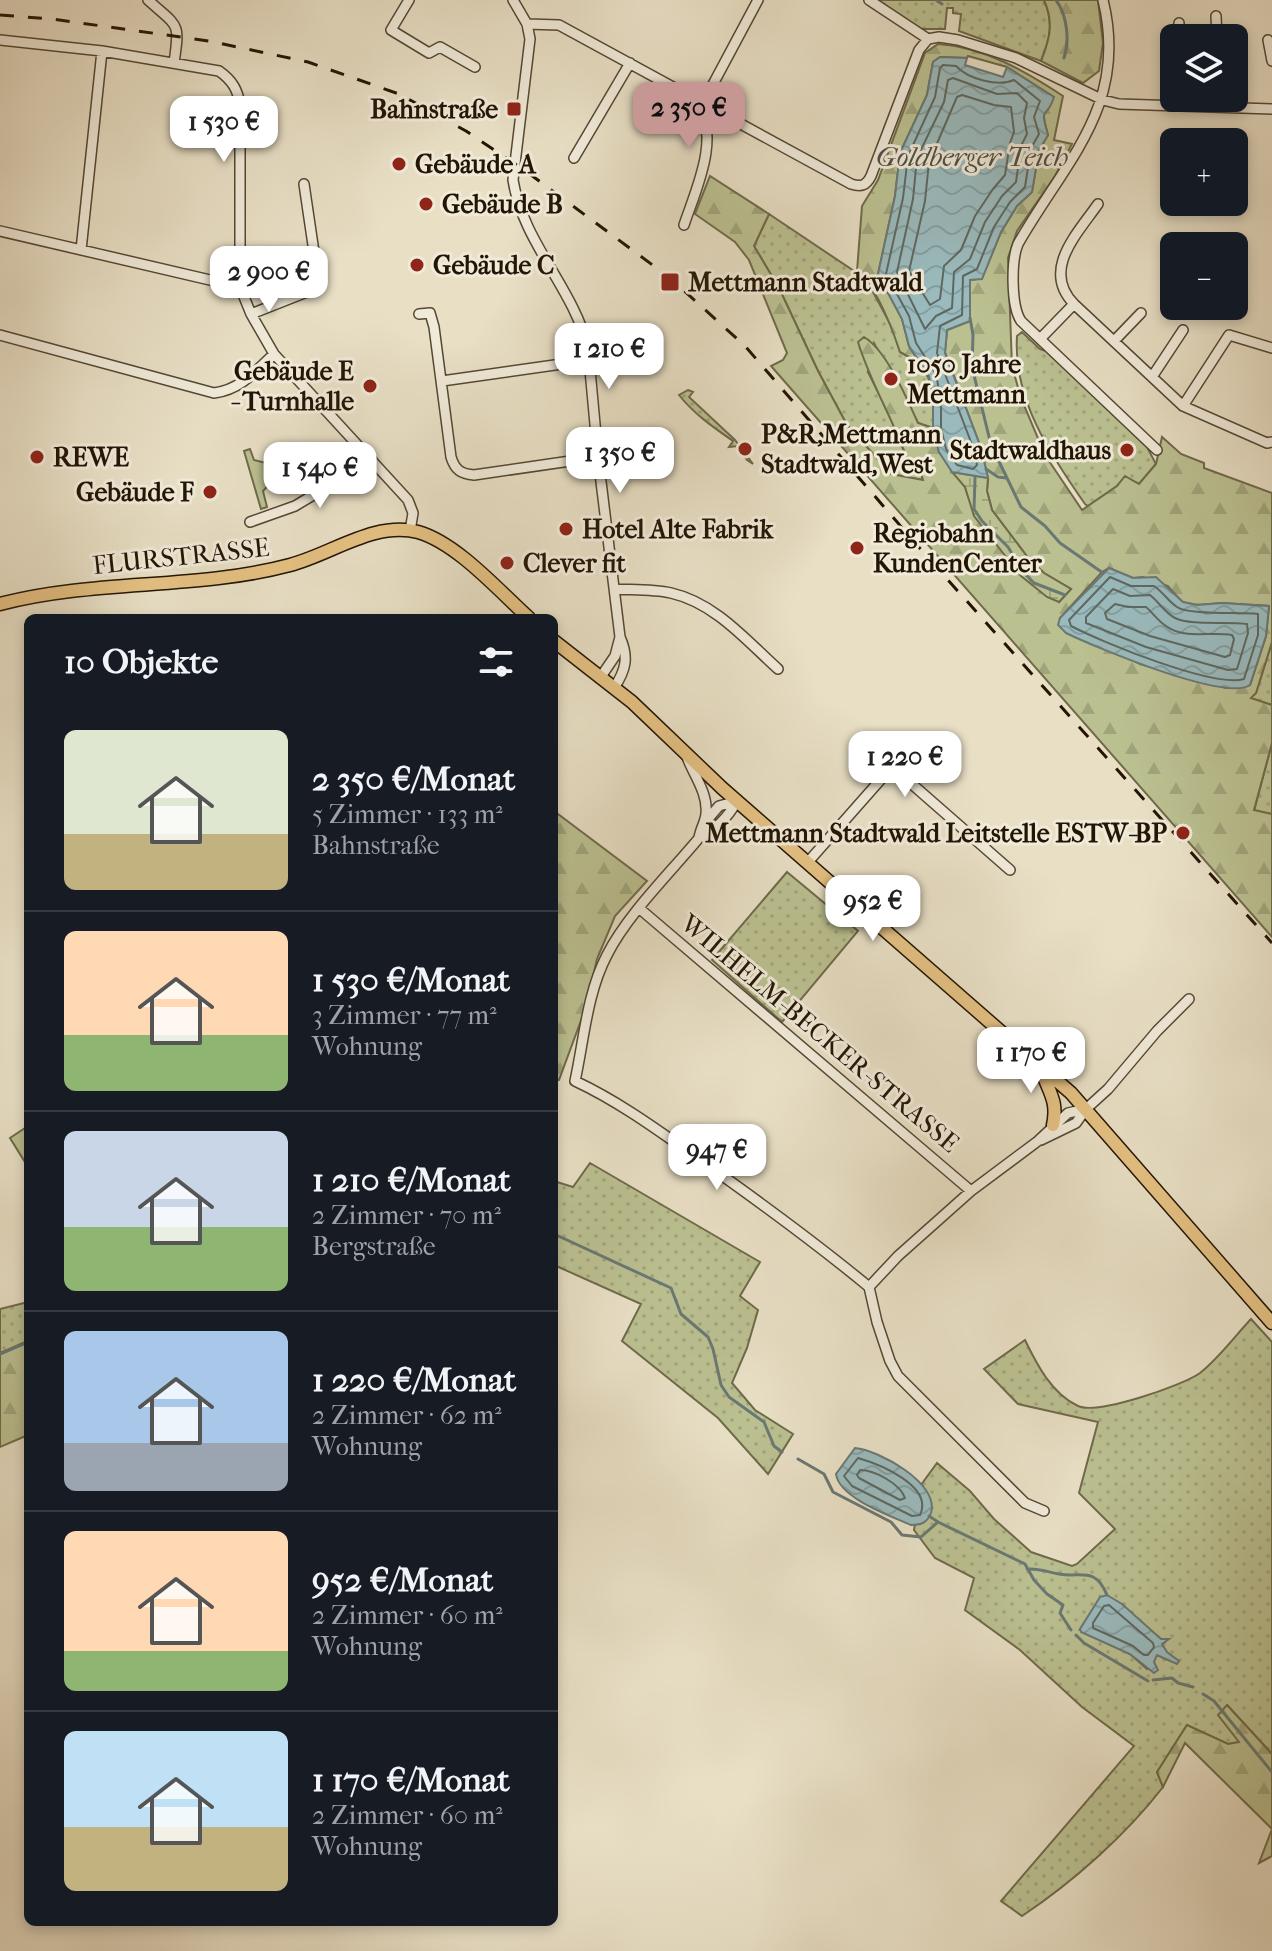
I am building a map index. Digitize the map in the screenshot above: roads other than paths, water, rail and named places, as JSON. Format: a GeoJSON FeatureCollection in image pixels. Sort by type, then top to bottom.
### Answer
{"type":"FeatureCollection","features":[{"type":"Feature","properties":{"kind":"main road","name":"FLURSTRASSE"},"geometry":{"type":"LineString","coordinates":[[0,604],[38,594],[259,573],[300,562],[373,534],[410,531]]}},
{"type":"Feature","properties":{"kind":"main road"},"geometry":{"type":"LineString","coordinates":[[410,531],[432,537],[448,547],[524,614]]}},
{"type":"Feature","properties":{"kind":"main road"},"geometry":{"type":"LineString","coordinates":[[558,644],[641,710],[737,801],[1040,1064],[1086,1109],[1272,1323]]}},
{"type":"Feature","properties":{"kind":"main road"},"geometry":{"type":"LineString","coordinates":[[1040,1064],[1044,1083],[1056,1104],[1053,1125]]}},
{"type":"Feature","properties":{"kind":"street"},"geometry":{"type":"LineString","coordinates":[[148,0],[174,23],[178,31],[174,63]]}},
{"type":"Feature","properties":{"kind":"street"},"geometry":{"type":"LineString","coordinates":[[409,0],[391,30],[429,53],[440,47],[475,67]]}},
{"type":"Feature","properties":{"kind":"street"},"geometry":{"type":"LineString","coordinates":[[513,0],[527,24],[529,50],[513,180],[523,220],[584,331],[590,360],[614,589],[620,637],[625,648],[625,669],[614,688]]}},
{"type":"Feature","properties":{"kind":"street"},"geometry":{"type":"LineString","coordinates":[[684,225],[706,154],[705,124],[699,101],[758,0]]}},
{"type":"Feature","properties":{"kind":"street"},"geometry":{"type":"LineString","coordinates":[[869,0],[928,39],[951,39],[1016,58],[1103,100],[1160,105]]}},
{"type":"Feature","properties":{"kind":"street"},"geometry":{"type":"LineString","coordinates":[[1103,0],[1108,46],[1103,100],[1078,151],[1015,250],[1016,313],[1157,450]]}},
{"type":"Feature","properties":{"kind":"street"},"geometry":{"type":"LineString","coordinates":[[1216,16],[1216,24]]}},
{"type":"Feature","properties":{"kind":"street"},"geometry":{"type":"LineString","coordinates":[[527,24],[559,25],[851,184],[863,186],[871,176],[919,50],[928,39]]}},
{"type":"Feature","properties":{"kind":"street"},"geometry":{"type":"LineString","coordinates":[[0,40],[102,51],[219,71],[233,83],[238,95],[240,287],[251,314],[274,354],[408,500],[413,513],[410,531]]}},
{"type":"Feature","properties":{"kind":"street"},"geometry":{"type":"LineString","coordinates":[[1268,40],[1272,61]]}},
{"type":"Feature","properties":{"kind":"street"},"geometry":{"type":"LineString","coordinates":[[81,250],[102,51]]}},
{"type":"Feature","properties":{"kind":"street"},"geometry":{"type":"LineString","coordinates":[[574,158],[630,63]]}},
{"type":"Feature","properties":{"kind":"street"},"geometry":{"type":"LineString","coordinates":[[1248,105],[1272,108],[1272,102]]}},
{"type":"Feature","properties":{"kind":"street"},"geometry":{"type":"LineString","coordinates":[[251,314],[312,290],[316,285],[318,279],[304,184]]}},
{"type":"Feature","properties":{"kind":"street"},"geometry":{"type":"LineString","coordinates":[[1098,204],[1060,264],[1062,286],[1074,304],[1183,406],[1267,443],[1272,442]]}},
{"type":"Feature","properties":{"kind":"street"},"geometry":{"type":"LineString","coordinates":[[0,231],[240,287]]}},
{"type":"Feature","properties":{"kind":"street"},"geometry":{"type":"LineString","coordinates":[[1040,339],[1074,304]]}},
{"type":"Feature","properties":{"kind":"street"},"geometry":{"type":"LineString","coordinates":[[419,314],[430,313],[451,457],[459,472],[474,475],[598,457]]}},
{"type":"Feature","properties":{"kind":"street"},"geometry":{"type":"LineString","coordinates":[[1114,341],[1141,313]]}},
{"type":"Feature","properties":{"kind":"street"},"geometry":{"type":"LineString","coordinates":[[1152,377],[1183,330]]}},
{"type":"Feature","properties":{"kind":"street"},"geometry":{"type":"LineString","coordinates":[[0,335],[214,393],[229,391],[240,385],[274,354]]}},
{"type":"Feature","properties":{"kind":"street"},"geometry":{"type":"LineString","coordinates":[[1183,406],[1229,335],[1272,348]]}},
{"type":"Feature","properties":{"kind":"street"},"geometry":{"type":"LineString","coordinates":[[442,381],[590,360]]}},
{"type":"Feature","properties":{"kind":"street"},"geometry":{"type":"LineString","coordinates":[[250,522],[295,506],[372,460]]}},
{"type":"Feature","properties":{"kind":"street"},"geometry":{"type":"LineString","coordinates":[[614,589],[673,594],[699,604],[722,618],[778,669]]}},
{"type":"Feature","properties":{"kind":"street"},"geometry":{"type":"LineString","coordinates":[[600,678],[615,656],[620,637]]}},
{"type":"Feature","properties":{"kind":"street"},"geometry":{"type":"LineString","coordinates":[[685,754],[703,791],[707,812],[699,838],[621,931],[606,956],[593,991],[575,1081],[650,1125],[816,1243],[869,1287],[890,1361],[907,1388],[1025,1503],[1044,1511]]}},
{"type":"Feature","properties":{"kind":"street"},"geometry":{"type":"LineString","coordinates":[[808,862],[890,769],[897,771],[1010,870]]}},
{"type":"Feature","properties":{"kind":"street"},"geometry":{"type":"LineString","coordinates":[[704,822],[719,806],[737,801]]}},
{"type":"Feature","properties":{"kind":"street"},"geometry":{"type":"LineString","coordinates":[[699,838],[729,815],[737,801]]}},
{"type":"Feature","properties":{"kind":"street","name":"WILHELM-BECKER-STRASSE"},"geometry":{"type":"LineString","coordinates":[[640,909],[971,1191]]}},
{"type":"Feature","properties":{"kind":"street"},"geometry":{"type":"LineString","coordinates":[[1038,1141],[1057,1135],[1076,1123],[1189,999]]}},
{"type":"Feature","properties":{"kind":"street"},"geometry":{"type":"LineString","coordinates":[[869,1287],[898,1256],[971,1191],[1038,1141],[1068,1113],[1086,1109]]}},
{"type":"Feature","properties":{"kind":"water","name":"Goldberger Teich"},"geometry":{"type":"Polygon","coordinates":[[[940,57],[967,58],[965,65],[1003,77],[1007,67],[1054,97],[1044,116],[1048,135],[1039,150],[1032,192],[1017,206],[1001,232],[982,279],[970,280],[970,321],[947,330],[945,353],[981,448],[988,478],[952,472],[939,452],[933,428],[929,376],[909,346],[902,319],[878,274],[895,196],[900,153],[927,95],[933,62],[940,57]]]}},
{"type":"Feature","properties":{"kind":"water"},"geometry":{"type":"Polygon","coordinates":[[[1109,568],[1133,578],[1156,577],[1183,602],[1269,606],[1266,636],[1250,685],[1236,688],[1188,680],[1066,633],[1058,625],[1060,618],[1109,568]]]}},
{"type":"Feature","properties":{"kind":"water"},"geometry":{"type":"Polygon","coordinates":[[[855,1448],[892,1462],[917,1480],[931,1502],[931,1513],[926,1521],[911,1525],[867,1505],[846,1491],[836,1474],[855,1448]]]}},
{"type":"Feature","properties":{"kind":"water"},"geometry":{"type":"Polygon","coordinates":[[[1107,1595],[1122,1604],[1161,1639],[1169,1639],[1162,1644],[1179,1661],[1177,1664],[1157,1655],[1154,1662],[1158,1670],[1154,1673],[1130,1654],[1081,1632],[1100,1597],[1107,1595]]]}},
{"type":"Feature","properties":{"kind":"waterway"},"geometry":{"type":"LineString","coordinates":[[936,0],[942,4]]}},
{"type":"Feature","properties":{"kind":"waterway"},"geometry":{"type":"LineString","coordinates":[[1056,0],[1066,28],[1064,58]]}},
{"type":"Feature","properties":{"kind":"waterway"},"geometry":{"type":"LineString","coordinates":[[970,318],[972,367],[991,445],[1021,507],[1060,543],[1103,573]]}},
{"type":"Feature","properties":{"kind":"waterway"},"geometry":{"type":"LineString","coordinates":[[986,469],[1006,478]]}},
{"type":"Feature","properties":{"kind":"waterway"},"geometry":{"type":"LineString","coordinates":[[975,478],[974,509],[982,521],[1008,547],[1023,572],[1034,583],[1065,595]]}},
{"type":"Feature","properties":{"kind":"waterway"},"geometry":{"type":"LineString","coordinates":[[558,1236],[671,1288],[681,1314],[708,1337],[721,1385],[729,1397],[764,1422],[774,1446],[782,1452]]}},
{"type":"Feature","properties":{"kind":"waterway"},"geometry":{"type":"LineString","coordinates":[[0,1354],[24,1344]]}},
{"type":"Feature","properties":{"kind":"waterway"},"geometry":{"type":"LineString","coordinates":[[798,1459],[824,1474],[833,1492],[891,1522],[902,1535],[921,1537],[938,1522],[1025,1564],[1034,1580],[1063,1605],[1060,1613],[1071,1630]]}},
{"type":"Feature","properties":{"kind":"waterway"},"geometry":{"type":"LineString","coordinates":[[929,1516],[938,1522]]}},
{"type":"Feature","properties":{"kind":"waterway"},"geometry":{"type":"LineString","coordinates":[[1027,1569],[1087,1575],[1098,1580],[1107,1595]]}},
{"type":"Feature","properties":{"kind":"waterway"},"geometry":{"type":"LineString","coordinates":[[1076,1635],[1084,1643],[1148,1681]]}},
{"type":"Feature","properties":{"kind":"waterway"},"geometry":{"type":"LineString","coordinates":[[1153,1680],[1172,1678],[1193,1687]]}},
{"type":"Feature","properties":{"kind":"waterway"},"geometry":{"type":"LineString","coordinates":[[1203,1694],[1214,1701],[1272,1772]]}},
{"type":"Feature","properties":{"kind":"railway"},"geometry":{"type":"LineString","coordinates":[[0,15],[52,19],[209,41],[308,62],[399,94],[466,131],[527,172],[670,278],[745,346],[923,552],[1272,943]]}},
{"type":"Feature","properties":{"kind":"place","name":"Bahnstraße"},"geometry":{"type":"Point","coordinates":[514,109]}},
{"type":"Feature","properties":{"kind":"place","name":"Gebäude A"},"geometry":{"type":"Point","coordinates":[399,164]}},
{"type":"Feature","properties":{"kind":"place","name":"Gebäude B"},"geometry":{"type":"Point","coordinates":[426,204]}},
{"type":"Feature","properties":{"kind":"place","name":"Gebäude C"},"geometry":{"type":"Point","coordinates":[417,265]}},
{"type":"Feature","properties":{"kind":"place","name":"Mettmann Stadtwald"},"geometry":{"type":"Point","coordinates":[670,282]}},
{"type":"Feature","properties":{"kind":"place","name":"1050 Jahre Mettmann"},"geometry":{"type":"Point","coordinates":[891,379]}},
{"type":"Feature","properties":{"kind":"place","name":"Gebäude E - Turnhalle"},"geometry":{"type":"Point","coordinates":[370,386]}},
{"type":"Feature","properties":{"kind":"place","name":"P&R,Mettmann Stadtwald,West"},"geometry":{"type":"Point","coordinates":[745,449]}},
{"type":"Feature","properties":{"kind":"place","name":"Stadtwaldhaus"},"geometry":{"type":"Point","coordinates":[1127,450]}},
{"type":"Feature","properties":{"kind":"place","name":"REWE"},"geometry":{"type":"Point","coordinates":[37,457]}},
{"type":"Feature","properties":{"kind":"place","name":"Gebäude F"},"geometry":{"type":"Point","coordinates":[210,492]}},
{"type":"Feature","properties":{"kind":"place","name":"Hotel Alte Fabrik"},"geometry":{"type":"Point","coordinates":[566,529]}},
{"type":"Feature","properties":{"kind":"place","name":"Regiobahn KundenCenter"},"geometry":{"type":"Point","coordinates":[857,548]}},
{"type":"Feature","properties":{"kind":"place","name":"Clever fit"},"geometry":{"type":"Point","coordinates":[507,563]}},
{"type":"Feature","properties":{"kind":"place","name":"Mettmann Stadtwald Leitstelle ESTW-BP"},"geometry":{"type":"Point","coordinates":[1183,833]}}]}
